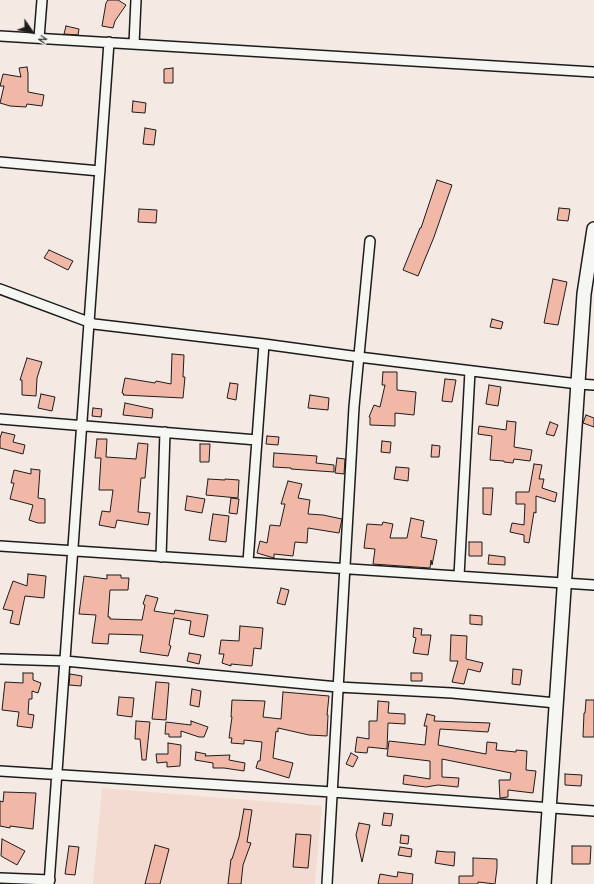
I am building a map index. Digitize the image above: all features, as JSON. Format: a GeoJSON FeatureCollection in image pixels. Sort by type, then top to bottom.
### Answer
{"type":"FeatureCollection","features":[{"type":"Feature","properties":{"kind":"street"},"geometry":{"type":"LineString","coordinates":[[39,38],[42,0]]}},
{"type":"Feature","properties":{"kind":"street"},"geometry":{"type":"LineString","coordinates":[[134,44],[136,0]]}},
{"type":"Feature","properties":{"kind":"street"},"geometry":{"type":"LineString","coordinates":[[0,36],[594,72]]}},
{"type":"Feature","properties":{"kind":"street"},"geometry":{"type":"LineString","coordinates":[[0,878],[50,882],[109,42]]}},
{"type":"Feature","properties":{"kind":"street"},"geometry":{"type":"LineString","coordinates":[[0,162],[100,170]]}},
{"type":"Feature","properties":{"kind":"street"},"geometry":{"type":"LineString","coordinates":[[544,884],[584,294],[594,228]]}},
{"type":"Feature","properties":{"kind":"street"},"geometry":{"type":"LineString","coordinates":[[327,884],[354,407],[370,241]]}},
{"type":"Feature","properties":{"kind":"street"},"geometry":{"type":"LineString","coordinates":[[0,289],[94,324],[594,385]]}},
{"type":"Feature","properties":{"kind":"street"},"geometry":{"type":"LineString","coordinates":[[248,562],[264,344]]}},
{"type":"Feature","properties":{"kind":"street"},"geometry":{"type":"LineString","coordinates":[[459,576],[470,371]]}},
{"type":"Feature","properties":{"kind":"street"},"geometry":{"type":"LineString","coordinates":[[0,419],[257,440]]}},
{"type":"Feature","properties":{"kind":"street"},"geometry":{"type":"LineString","coordinates":[[160,557],[165,432]]}},
{"type":"Feature","properties":{"kind":"street"},"geometry":{"type":"LineString","coordinates":[[0,546],[594,585]]}},
{"type":"Feature","properties":{"kind":"street"},"geometry":{"type":"LineString","coordinates":[[0,659],[65,661],[338,687],[452,693],[556,703]]}},
{"type":"Feature","properties":{"kind":"street"},"geometry":{"type":"LineString","coordinates":[[0,771],[332,792],[594,811]]}},
{"type":"Feature","properties":{"kind":"shaded area"},"geometry":{"type":"Polygon","coordinates":[[[102,788],[322,806],[315,884],[93,884],[102,788]]]}},
{"type":"Feature","properties":{"kind":"building"},"geometry":{"type":"Polygon","coordinates":[[[108,0],[118,0],[126,5],[115,21],[113,28],[102,26],[106,3],[108,0]]]}},
{"type":"Feature","properties":{"kind":"building"},"geometry":{"type":"Polygon","coordinates":[[[66,26],[79,29],[78,35],[64,34],[66,26]]]}},
{"type":"Feature","properties":{"kind":"building"},"geometry":{"type":"Polygon","coordinates":[[[27,67],[28,92],[44,95],[42,106],[27,104],[26,107],[10,106],[0,103],[4,86],[0,86],[3,74],[21,77],[19,68],[27,67]]]}},
{"type":"Feature","properties":{"kind":"building"},"geometry":{"type":"Polygon","coordinates":[[[173,68],[173,83],[164,83],[164,69],[173,68]]]}},
{"type":"Feature","properties":{"kind":"building"},"geometry":{"type":"Polygon","coordinates":[[[133,101],[146,103],[145,113],[132,112],[133,101]]]}},
{"type":"Feature","properties":{"kind":"building"},"geometry":{"type":"Polygon","coordinates":[[[145,128],[156,130],[154,145],[143,144],[145,128]]]}},
{"type":"Feature","properties":{"kind":"building"},"geometry":{"type":"Polygon","coordinates":[[[437,180],[452,185],[434,237],[418,276],[403,270],[421,228],[437,180]]]}},
{"type":"Feature","properties":{"kind":"building"},"geometry":{"type":"Polygon","coordinates":[[[559,208],[570,209],[568,221],[557,220],[559,208]]]}},
{"type":"Feature","properties":{"kind":"building"},"geometry":{"type":"Polygon","coordinates":[[[139,209],[157,210],[156,223],[138,222],[139,209]]]}},
{"type":"Feature","properties":{"kind":"building"},"geometry":{"type":"Polygon","coordinates":[[[49,250],[73,261],[68,270],[44,258],[49,250]]]}},
{"type":"Feature","properties":{"kind":"building"},"geometry":{"type":"Polygon","coordinates":[[[553,279],[567,282],[558,325],[544,323],[553,279]]]}},
{"type":"Feature","properties":{"kind":"building"},"geometry":{"type":"Polygon","coordinates":[[[492,319],[503,322],[501,329],[490,327],[492,319]]]}},
{"type":"Feature","properties":{"kind":"building"},"geometry":{"type":"Polygon","coordinates":[[[172,354],[184,355],[183,377],[185,377],[183,398],[123,395],[124,394],[122,393],[125,378],[171,384],[172,354]]]}},
{"type":"Feature","properties":{"kind":"building"},"geometry":{"type":"Polygon","coordinates":[[[27,358],[42,362],[37,378],[36,396],[22,395],[22,380],[20,380],[27,358]]]}},
{"type":"Feature","properties":{"kind":"building"},"geometry":{"type":"Polygon","coordinates":[[[383,372],[397,372],[397,390],[416,392],[414,415],[395,413],[395,426],[370,425],[369,417],[374,405],[380,407],[385,385],[382,385],[383,372]]]}},
{"type":"Feature","properties":{"kind":"building"},"geometry":{"type":"Polygon","coordinates":[[[445,379],[456,380],[452,402],[442,401],[445,379]]]}},
{"type":"Feature","properties":{"kind":"building"},"geometry":{"type":"Polygon","coordinates":[[[230,383],[238,384],[236,400],[227,398],[230,383]]]}},
{"type":"Feature","properties":{"kind":"building"},"geometry":{"type":"Polygon","coordinates":[[[489,385],[501,387],[498,406],[486,404],[489,385]]]}},
{"type":"Feature","properties":{"kind":"building"},"geometry":{"type":"Polygon","coordinates":[[[41,394],[55,397],[52,411],[38,408],[41,394]]]}},
{"type":"Feature","properties":{"kind":"building"},"geometry":{"type":"Polygon","coordinates":[[[310,395],[329,398],[328,410],[308,408],[310,395]]]}},
{"type":"Feature","properties":{"kind":"building"},"geometry":{"type":"Polygon","coordinates":[[[125,403],[153,409],[152,418],[123,415],[125,403]]]}},
{"type":"Feature","properties":{"kind":"building"},"geometry":{"type":"Polygon","coordinates":[[[93,408],[102,409],[101,417],[92,416],[93,408]]]}},
{"type":"Feature","properties":{"kind":"building"},"geometry":{"type":"Polygon","coordinates":[[[586,415],[594,418],[594,427],[583,423],[586,415]]]}},
{"type":"Feature","properties":{"kind":"building"},"geometry":{"type":"Polygon","coordinates":[[[507,421],[516,422],[514,447],[532,450],[530,461],[514,459],[513,463],[490,460],[492,436],[478,434],[479,426],[506,430],[507,421]]]}},
{"type":"Feature","properties":{"kind":"building"},"geometry":{"type":"Polygon","coordinates":[[[550,422],[558,425],[554,436],[546,434],[550,422]]]}},
{"type":"Feature","properties":{"kind":"building"},"geometry":{"type":"Polygon","coordinates":[[[2,432],[15,435],[13,442],[25,445],[23,454],[0,448],[0,438],[2,432]]]}},
{"type":"Feature","properties":{"kind":"building"},"geometry":{"type":"Polygon","coordinates":[[[267,436],[279,437],[278,445],[266,444],[267,436]]]}},
{"type":"Feature","properties":{"kind":"building"},"geometry":{"type":"Polygon","coordinates":[[[97,439],[107,439],[106,457],[136,459],[138,443],[148,444],[145,478],[141,478],[138,512],[150,513],[148,525],[117,520],[115,528],[99,525],[102,511],[110,512],[113,490],[99,490],[101,458],[95,458],[97,439]]]}},
{"type":"Feature","properties":{"kind":"building"},"geometry":{"type":"Polygon","coordinates":[[[382,441],[391,442],[390,453],[381,452],[382,441]]]}},
{"type":"Feature","properties":{"kind":"building"},"geometry":{"type":"Polygon","coordinates":[[[200,444],[210,444],[209,462],[200,462],[200,444]]]}},
{"type":"Feature","properties":{"kind":"building"},"geometry":{"type":"Polygon","coordinates":[[[432,445],[440,446],[439,457],[431,457],[432,445]]]}},
{"type":"Feature","properties":{"kind":"building"},"geometry":{"type":"Polygon","coordinates":[[[274,453],[317,456],[316,463],[334,465],[334,472],[273,467],[274,453]]]}},
{"type":"Feature","properties":{"kind":"building"},"geometry":{"type":"Polygon","coordinates":[[[337,458],[345,459],[344,474],[335,473],[337,458]]]}},
{"type":"Feature","properties":{"kind":"building"},"geometry":{"type":"Polygon","coordinates":[[[534,464],[542,465],[539,479],[544,479],[542,488],[557,493],[555,502],[536,496],[536,513],[534,512],[529,543],[524,542],[524,535],[510,532],[512,523],[524,525],[525,504],[516,504],[516,492],[529,492],[534,464]]]}},
{"type":"Feature","properties":{"kind":"building"},"geometry":{"type":"Polygon","coordinates":[[[396,467],[409,468],[408,481],[394,479],[396,467]]]}},
{"type":"Feature","properties":{"kind":"building"},"geometry":{"type":"Polygon","coordinates":[[[31,469],[40,470],[38,498],[45,499],[45,523],[38,523],[29,520],[33,505],[10,499],[14,483],[11,483],[14,470],[31,474],[31,469]]]}},
{"type":"Feature","properties":{"kind":"building"},"geometry":{"type":"Polygon","coordinates":[[[208,479],[239,480],[238,498],[206,495],[208,479]]]}},
{"type":"Feature","properties":{"kind":"building"},"geometry":{"type":"Polygon","coordinates":[[[288,481],[302,484],[298,498],[310,500],[308,514],[342,519],[339,533],[308,528],[307,543],[295,542],[293,556],[274,554],[274,558],[257,553],[260,541],[267,543],[270,525],[280,526],[285,504],[281,504],[288,481]]]}},
{"type":"Feature","properties":{"kind":"building"},"geometry":{"type":"Polygon","coordinates":[[[483,488],[493,488],[491,515],[483,514],[483,488]]]}},
{"type":"Feature","properties":{"kind":"building"},"geometry":{"type":"Polygon","coordinates":[[[187,496],[205,499],[202,513],[185,510],[187,496]]]}},
{"type":"Feature","properties":{"kind":"building"},"geometry":{"type":"Polygon","coordinates":[[[231,498],[239,499],[237,514],[229,513],[231,498]]]}},
{"type":"Feature","properties":{"kind":"building"},"geometry":{"type":"Polygon","coordinates":[[[213,514],[229,516],[226,542],[209,540],[213,514]]]}},
{"type":"Feature","properties":{"kind":"building"},"geometry":{"type":"Polygon","coordinates":[[[411,518],[424,521],[421,537],[437,540],[432,565],[431,560],[430,568],[373,564],[375,549],[364,548],[367,524],[382,525],[383,522],[393,524],[390,538],[407,538],[411,518]]]}},
{"type":"Feature","properties":{"kind":"building"},"geometry":{"type":"Polygon","coordinates":[[[469,542],[482,542],[482,556],[469,556],[469,542]]]}},
{"type":"Feature","properties":{"kind":"building"},"geometry":{"type":"Polygon","coordinates":[[[489,555],[505,557],[505,565],[488,564],[489,555]]]}},
{"type":"Feature","properties":{"kind":"building"},"geometry":{"type":"Polygon","coordinates":[[[28,574],[46,576],[44,598],[25,596],[19,625],[10,623],[13,611],[3,609],[13,581],[27,586],[28,574]]]}},
{"type":"Feature","properties":{"kind":"building"},"geometry":{"type":"Polygon","coordinates":[[[107,575],[121,575],[121,578],[129,578],[128,590],[110,590],[108,617],[110,617],[110,619],[142,620],[145,605],[143,604],[146,595],[158,598],[154,611],[174,614],[175,610],[208,615],[204,637],[189,634],[191,621],[174,618],[169,645],[171,646],[168,656],[140,652],[143,635],[109,634],[108,644],[92,643],[96,615],[79,614],[84,576],[107,579],[107,575]]]}},
{"type":"Feature","properties":{"kind":"building"},"geometry":{"type":"Polygon","coordinates":[[[281,588],[289,590],[285,605],[277,603],[281,588]]]}},
{"type":"Feature","properties":{"kind":"building"},"geometry":{"type":"Polygon","coordinates":[[[470,615],[482,616],[482,625],[470,624],[470,615]]]}},
{"type":"Feature","properties":{"kind":"building"},"geometry":{"type":"Polygon","coordinates":[[[240,626],[263,628],[261,649],[254,648],[252,666],[231,664],[231,666],[222,663],[224,654],[219,654],[221,640],[239,641],[240,626]]]}},
{"type":"Feature","properties":{"kind":"building"},"geometry":{"type":"Polygon","coordinates":[[[414,628],[422,629],[421,635],[431,635],[428,655],[413,653],[416,638],[413,637],[414,628]]]}},
{"type":"Feature","properties":{"kind":"building"},"geometry":{"type":"Polygon","coordinates":[[[451,635],[467,636],[466,659],[483,663],[480,672],[468,669],[464,684],[452,682],[458,661],[450,661],[451,635]]]}},
{"type":"Feature","properties":{"kind":"building"},"geometry":{"type":"Polygon","coordinates":[[[189,653],[201,655],[199,664],[187,661],[189,653]]]}},
{"type":"Feature","properties":{"kind":"building"},"geometry":{"type":"Polygon","coordinates":[[[513,669],[522,670],[520,685],[512,684],[513,669]]]}},
{"type":"Feature","properties":{"kind":"building"},"geometry":{"type":"Polygon","coordinates":[[[23,673],[33,673],[33,680],[41,683],[38,693],[32,691],[32,699],[29,699],[28,714],[34,715],[32,728],[17,726],[19,712],[2,710],[5,682],[23,683],[23,673]]]}},
{"type":"Feature","properties":{"kind":"building"},"geometry":{"type":"Polygon","coordinates":[[[411,673],[422,673],[422,681],[411,681],[411,673]]]}},
{"type":"Feature","properties":{"kind":"building"},"geometry":{"type":"Polygon","coordinates":[[[70,674],[82,676],[81,686],[69,685],[70,674]]]}},
{"type":"Feature","properties":{"kind":"building"},"geometry":{"type":"Polygon","coordinates":[[[156,682],[169,683],[166,720],[152,719],[156,682]]]}},
{"type":"Feature","properties":{"kind":"building"},"geometry":{"type":"Polygon","coordinates":[[[192,689],[201,691],[199,707],[190,705],[192,689]]]}},
{"type":"Feature","properties":{"kind":"building"},"geometry":{"type":"Polygon","coordinates":[[[283,692],[329,696],[327,736],[309,735],[278,728],[278,732],[276,731],[273,758],[293,763],[289,778],[256,768],[258,761],[260,761],[262,742],[244,740],[244,744],[231,743],[232,738],[229,738],[232,717],[232,700],[265,701],[263,717],[281,719],[283,692]]]}},
{"type":"Feature","properties":{"kind":"building"},"geometry":{"type":"Polygon","coordinates":[[[119,697],[134,698],[132,717],[117,715],[119,697]]]}},
{"type":"Feature","properties":{"kind":"building"},"geometry":{"type":"Polygon","coordinates":[[[586,700],[594,700],[594,737],[583,737],[586,700]]]}},
{"type":"Feature","properties":{"kind":"building"},"geometry":{"type":"Polygon","coordinates":[[[378,701],[389,702],[388,713],[405,714],[405,724],[388,723],[387,749],[368,747],[367,753],[355,752],[357,737],[369,739],[369,721],[377,721],[378,701]]]}},
{"type":"Feature","properties":{"kind":"building"},"geometry":{"type":"Polygon","coordinates":[[[427,714],[435,716],[434,721],[490,723],[488,732],[440,729],[438,745],[486,754],[487,742],[497,743],[496,750],[516,752],[516,750],[527,751],[526,770],[536,771],[533,793],[508,790],[508,797],[500,798],[499,780],[510,780],[511,773],[442,759],[442,777],[459,778],[458,787],[438,785],[426,787],[403,784],[404,775],[430,779],[430,761],[387,756],[389,741],[425,745],[427,726],[424,726],[427,714]]]}},
{"type":"Feature","properties":{"kind":"building"},"geometry":{"type":"Polygon","coordinates":[[[136,721],[150,722],[146,760],[142,760],[140,739],[135,739],[136,721]]]}},
{"type":"Feature","properties":{"kind":"building"},"geometry":{"type":"Polygon","coordinates":[[[191,721],[208,727],[204,737],[199,737],[181,731],[181,737],[169,737],[169,734],[165,734],[166,722],[191,725],[191,721]]]}},
{"type":"Feature","properties":{"kind":"building"},"geometry":{"type":"Polygon","coordinates":[[[168,743],[181,745],[180,766],[167,767],[167,762],[157,763],[156,754],[168,754],[168,743]]]}},
{"type":"Feature","properties":{"kind":"building"},"geometry":{"type":"Polygon","coordinates":[[[196,752],[206,754],[205,756],[230,755],[229,760],[245,763],[244,771],[213,768],[213,763],[195,760],[196,752]]]}},
{"type":"Feature","properties":{"kind":"building"},"geometry":{"type":"Polygon","coordinates":[[[351,753],[358,757],[353,767],[346,764],[351,753]]]}},
{"type":"Feature","properties":{"kind":"building"},"geometry":{"type":"Polygon","coordinates":[[[565,774],[582,775],[581,786],[565,785],[565,774]]]}},
{"type":"Feature","properties":{"kind":"building"},"geometry":{"type":"Polygon","coordinates":[[[4,792],[36,793],[33,829],[0,826],[0,801],[3,802],[4,792]]]}},
{"type":"Feature","properties":{"kind":"building"},"geometry":{"type":"Polygon","coordinates":[[[244,809],[252,810],[247,842],[251,843],[243,865],[241,884],[228,884],[231,859],[239,837],[244,809]]]}},
{"type":"Feature","properties":{"kind":"building"},"geometry":{"type":"Polygon","coordinates":[[[384,813],[393,814],[391,826],[382,825],[384,813]]]}},
{"type":"Feature","properties":{"kind":"building"},"geometry":{"type":"Polygon","coordinates":[[[359,823],[370,825],[362,862],[356,835],[359,823]]]}},
{"type":"Feature","properties":{"kind":"building"},"geometry":{"type":"Polygon","coordinates":[[[296,834],[311,835],[308,868],[293,867],[296,834]]]}},
{"type":"Feature","properties":{"kind":"building"},"geometry":{"type":"Polygon","coordinates":[[[401,835],[409,836],[408,844],[400,843],[401,835]]]}},
{"type":"Feature","properties":{"kind":"building"},"geometry":{"type":"Polygon","coordinates":[[[2,839],[25,851],[17,865],[1,856],[2,839]]]}},
{"type":"Feature","properties":{"kind":"building"},"geometry":{"type":"Polygon","coordinates":[[[155,845],[169,849],[160,884],[145,884],[155,845]]]}},
{"type":"Feature","properties":{"kind":"building"},"geometry":{"type":"Polygon","coordinates":[[[69,846],[79,847],[75,875],[65,874],[69,846]]]}},
{"type":"Feature","properties":{"kind":"building"},"geometry":{"type":"Polygon","coordinates":[[[572,846],[591,846],[590,864],[572,864],[572,846]]]}},
{"type":"Feature","properties":{"kind":"building"},"geometry":{"type":"Polygon","coordinates":[[[400,847],[412,849],[411,857],[398,855],[400,847]]]}},
{"type":"Feature","properties":{"kind":"building"},"geometry":{"type":"Polygon","coordinates":[[[437,851],[455,852],[454,866],[435,863],[437,851]]]}},
{"type":"Feature","properties":{"kind":"building"},"geometry":{"type":"Polygon","coordinates":[[[473,858],[497,859],[495,884],[478,882],[478,884],[459,884],[459,876],[473,876],[473,858]]]}},
{"type":"Feature","properties":{"kind":"building"},"geometry":{"type":"Polygon","coordinates":[[[398,872],[413,874],[412,884],[378,884],[380,874],[397,877],[398,872]]]}}]}
